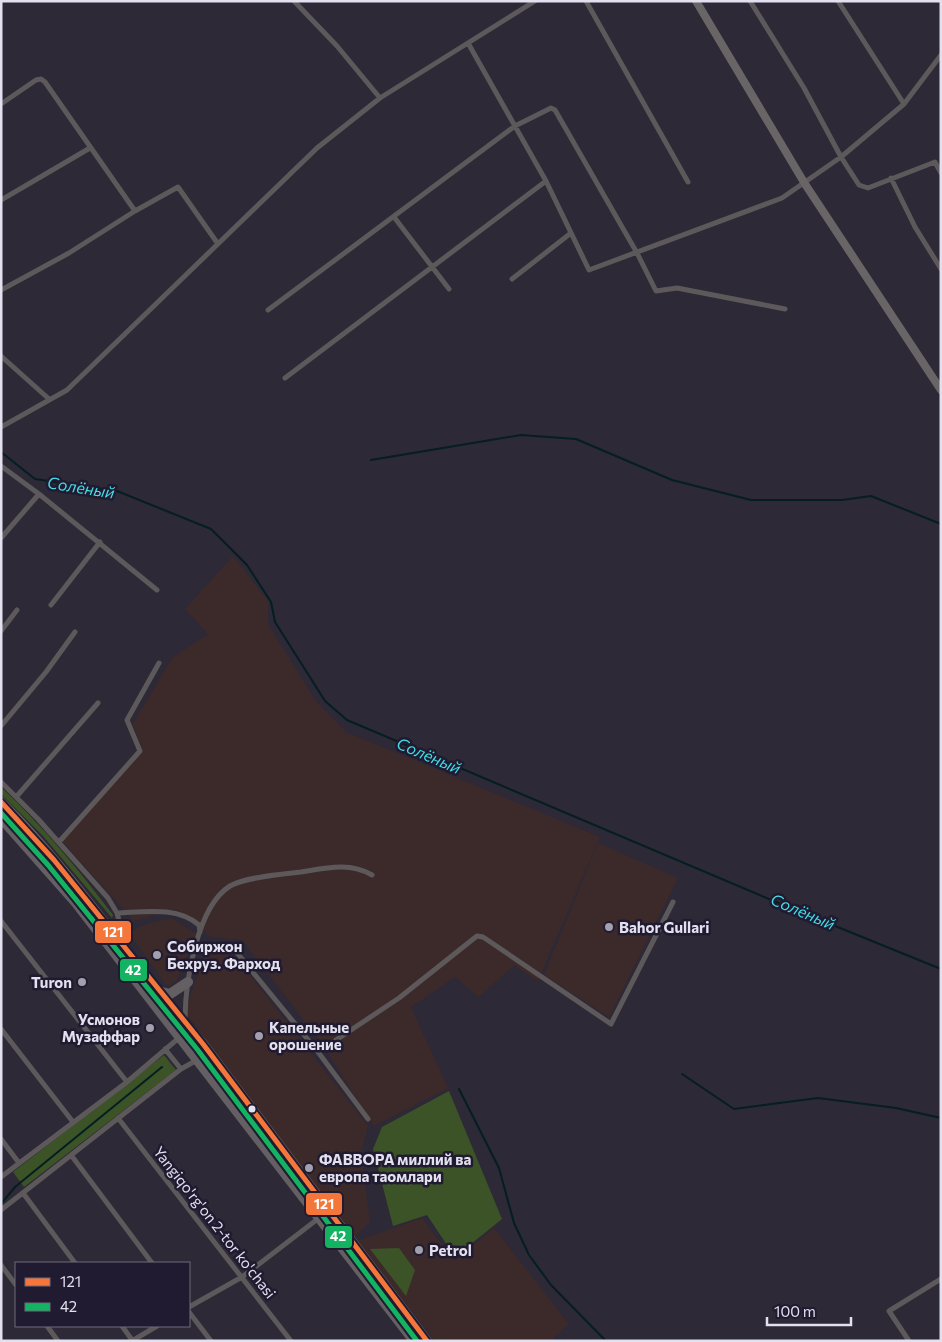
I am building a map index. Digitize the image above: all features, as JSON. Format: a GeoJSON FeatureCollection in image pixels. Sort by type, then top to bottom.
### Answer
{"type":"FeatureCollection","features":[{"type":"Feature","properties":{"kind":"highway"},"geometry":{"type":"LineString","coordinates":[[1,802],[58,864],[224,1072],[427,1341]]}},
{"type":"Feature","properties":{"kind":"highway"},"geometry":{"type":"LineString","coordinates":[[1,818],[76,903],[414,1341]]}},
{"type":"Feature","properties":{"kind":"highway"},"geometry":{"type":"LineString","coordinates":[[158,990],[170,994],[188,982]]}},
{"type":"Feature","properties":{"kind":"highway"},"geometry":{"type":"LineString","coordinates":[[180,1037],[185,1025]]}},
{"type":"Feature","properties":{"kind":"street"},"geometry":{"type":"LineString","coordinates":[[294,1],[337,46],[380,98]]}},
{"type":"Feature","properties":{"kind":"street"},"geometry":{"type":"LineString","coordinates":[[1,427],[66,390],[317,148],[380,98],[535,1]]}},
{"type":"Feature","properties":{"kind":"street"},"geometry":{"type":"LineString","coordinates":[[586,1],[688,182]]}},
{"type":"Feature","properties":{"kind":"street"},"geometry":{"type":"LineString","coordinates":[[696,1],[805,184],[941,390]]}},
{"type":"Feature","properties":{"kind":"street"},"geometry":{"type":"LineString","coordinates":[[750,1],[804,88],[840,157],[863,187],[868,188],[941,158]]}},
{"type":"Feature","properties":{"kind":"street"},"geometry":{"type":"LineString","coordinates":[[838,1],[904,104]]}},
{"type":"Feature","properties":{"kind":"street"},"geometry":{"type":"LineString","coordinates":[[468,43],[546,181],[589,270],[782,198],[805,184],[904,104],[941,55]]}},
{"type":"Feature","properties":{"kind":"street"},"geometry":{"type":"LineString","coordinates":[[1,104],[41,79],[134,211]]}},
{"type":"Feature","properties":{"kind":"street"},"geometry":{"type":"LineString","coordinates":[[268,310],[515,126],[546,109],[554,110],[637,253],[656,291],[677,288],[786,309]]}},
{"type":"Feature","properties":{"kind":"street"},"geometry":{"type":"LineString","coordinates":[[1,200],[90,148]]}},
{"type":"Feature","properties":{"kind":"street"},"geometry":{"type":"LineString","coordinates":[[935,162],[941,173]]}},
{"type":"Feature","properties":{"kind":"street"},"geometry":{"type":"LineString","coordinates":[[891,178],[915,227],[941,269]]}},
{"type":"Feature","properties":{"kind":"street"},"geometry":{"type":"LineString","coordinates":[[285,378],[546,181]]}},
{"type":"Feature","properties":{"kind":"street"},"geometry":{"type":"LineString","coordinates":[[1,290],[68,253],[134,211],[178,187],[218,244]]}},
{"type":"Feature","properties":{"kind":"street"},"geometry":{"type":"LineString","coordinates":[[394,217],[449,289]]}},
{"type":"Feature","properties":{"kind":"street"},"geometry":{"type":"LineString","coordinates":[[512,279],[571,233]]}},
{"type":"Feature","properties":{"kind":"street"},"geometry":{"type":"LineString","coordinates":[[1,356],[49,398]]}},
{"type":"Feature","properties":{"kind":"street"},"geometry":{"type":"LineString","coordinates":[[1,466],[100,542],[157,590]]}},
{"type":"Feature","properties":{"kind":"street"},"geometry":{"type":"LineString","coordinates":[[1,538],[39,494]]}},
{"type":"Feature","properties":{"kind":"street"},"geometry":{"type":"LineString","coordinates":[[51,605],[100,542]]}},
{"type":"Feature","properties":{"kind":"street"},"geometry":{"type":"LineString","coordinates":[[1,631],[17,610]]}},
{"type":"Feature","properties":{"kind":"street"},"geometry":{"type":"LineString","coordinates":[[1,726],[46,672],[75,632]]}},
{"type":"Feature","properties":{"kind":"street"},"geometry":{"type":"LineString","coordinates":[[60,842],[140,751],[127,720],[159,662]]}},
{"type":"Feature","properties":{"kind":"street"},"geometry":{"type":"LineString","coordinates":[[17,796],[98,703]]}},
{"type":"Feature","properties":{"kind":"street"},"geometry":{"type":"LineString","coordinates":[[1,782],[17,796],[96,883],[117,913],[126,950]]}},
{"type":"Feature","properties":{"kind":"street"},"geometry":{"type":"LineString","coordinates":[[185,1025],[188,982],[194,949],[200,932],[217,900],[230,886],[264,876],[344,866],[361,869],[372,875]]}},
{"type":"Feature","properties":{"kind":"street"},"geometry":{"type":"LineString","coordinates":[[318,1052],[399,998],[477,936],[483,938],[611,1024],[674,902]]}},
{"type":"Feature","properties":{"kind":"street"},"geometry":{"type":"LineString","coordinates":[[117,913],[170,912],[192,920],[199,925],[200,932]]}},
{"type":"Feature","properties":{"kind":"street"},"geometry":{"type":"LineString","coordinates":[[1,921],[127,1082]]}},
{"type":"Feature","properties":{"kind":"street"},"geometry":{"type":"LineString","coordinates":[[194,949],[214,944],[232,948],[318,1052],[368,1119]]}},
{"type":"Feature","properties":{"kind":"street"},"geometry":{"type":"LineString","coordinates":[[1,1029],[73,1122]]}},
{"type":"Feature","properties":{"kind":"street"},"geometry":{"type":"LineString","coordinates":[[1,1177],[127,1082],[180,1037]]}},
{"type":"Feature","properties":{"kind":"street"},"geometry":{"type":"LineString","coordinates":[[165,1049],[181,1069]]}},
{"type":"Feature","properties":{"kind":"street"},"geometry":{"type":"LineString","coordinates":[[1,1210],[181,1069],[197,1060]]}},
{"type":"Feature","properties":{"kind":"street","name":"Yangiqo'rg'on 2-tor ko'chasi"},"geometry":{"type":"LineString","coordinates":[[118,1118],[291,1341]]}},
{"type":"Feature","properties":{"kind":"street"},"geometry":{"type":"LineString","coordinates":[[1,1139],[19,1163]]}},
{"type":"Feature","properties":{"kind":"street"},"geometry":{"type":"LineString","coordinates":[[71,1155],[151,1262]]}},
{"type":"Feature","properties":{"kind":"street"},"geometry":{"type":"LineString","coordinates":[[22,1193],[74,1262]]}},
{"type":"Feature","properties":{"kind":"street"},"geometry":{"type":"LineString","coordinates":[[190,1305],[242,1277],[319,1218]]}},
{"type":"Feature","properties":{"kind":"street"},"geometry":{"type":"LineString","coordinates":[[1,1265],[15,1284]]}},
{"type":"Feature","properties":{"kind":"street"},"geometry":{"type":"LineString","coordinates":[[909,1341],[888,1311],[941,1279]]}},
{"type":"Feature","properties":{"kind":"street"},"geometry":{"type":"LineString","coordinates":[[190,1313],[211,1341]]}},
{"type":"Feature","properties":{"kind":"street"},"geometry":{"type":"LineString","coordinates":[[48,1327],[58,1341]]}},
{"type":"Feature","properties":{"kind":"street"},"geometry":{"type":"LineString","coordinates":[[123,1327],[135,1340],[155,1327]]}},
{"type":"Feature","properties":{"kind":"shaded area"},"geometry":{"type":"Polygon","coordinates":[[[233,556],[268,601],[268,624],[315,700],[346,732],[600,837],[538,981],[514,965],[479,997],[455,977],[411,1007],[448,1088],[374,1126],[322,1044],[242,940],[211,937],[176,909],[134,921],[62,841],[143,751],[133,724],[172,658],[208,634],[185,609],[233,556]]]}},
{"type":"Feature","properties":{"kind":"shaded area","name":"Bahor Gullari"},"geometry":{"type":"Polygon","coordinates":[[[598,843],[678,878],[609,1017],[544,975],[598,843]]]}},
{"type":"Feature","properties":{"kind":"shaded area"},"geometry":{"type":"Polygon","coordinates":[[[172,918],[196,934],[177,981],[167,986],[128,932],[150,923],[172,918]]]}},
{"type":"Feature","properties":{"kind":"shaded area"},"geometry":{"type":"Polygon","coordinates":[[[206,951],[220,951],[235,956],[368,1126],[361,1153],[370,1222],[354,1237],[185,1012],[206,951]]]}},
{"type":"Feature","properties":{"kind":"shaded area"},"geometry":{"type":"Polygon","coordinates":[[[422,1218],[454,1261],[494,1228],[569,1324],[550,1341],[435,1341],[357,1241],[422,1218]]]}},
{"type":"Feature","properties":{"kind":"green space"},"geometry":{"type":"Polygon","coordinates":[[[1,787],[60,849],[113,915],[112,918],[43,836],[1,794],[1,787]]]}},
{"type":"Feature","properties":{"kind":"green space"},"geometry":{"type":"Polygon","coordinates":[[[189,1042],[194,1043],[423,1341],[418,1341],[189,1042]]]}},
{"type":"Feature","properties":{"kind":"green space"},"geometry":{"type":"Polygon","coordinates":[[[164,1055],[176,1070],[24,1187],[13,1172],[164,1055]]]}},
{"type":"Feature","properties":{"kind":"green space"},"geometry":{"type":"Polygon","coordinates":[[[449,1091],[502,1219],[455,1257],[427,1215],[393,1226],[373,1149],[382,1127],[449,1091]]]}},
{"type":"Feature","properties":{"kind":"green space"},"geometry":{"type":"Polygon","coordinates":[[[399,1248],[415,1270],[406,1296],[370,1249],[399,1248]]]}},
{"type":"Feature","properties":{"kind":"waterway"},"geometry":{"type":"LineString","coordinates":[[371,460],[521,435],[576,439],[672,480],[751,500],[842,500],[871,496],[941,524]]}},
{"type":"Feature","properties":{"kind":"waterway","name":"Солёный"},"geometry":{"type":"LineString","coordinates":[[1,452],[35,479],[117,491],[211,529],[247,565],[271,602],[275,622],[325,701],[347,720],[776,902],[941,969]]}},
{"type":"Feature","properties":{"kind":"waterway"},"geometry":{"type":"LineString","coordinates":[[1,1204],[15,1187],[162,1067]]}},
{"type":"Feature","properties":{"kind":"waterway"},"geometry":{"type":"LineString","coordinates":[[682,1074],[734,1109],[818,1098],[896,1108],[941,1118]]}},
{"type":"Feature","properties":{"kind":"waterway"},"geometry":{"type":"LineString","coordinates":[[459,1089],[499,1168],[514,1223],[529,1255],[551,1285],[606,1341]]}},
{"type":"Feature","properties":{"kind":"transit line","name":"121"},"geometry":{"type":"LineString","coordinates":[[1,802],[54,860],[203,1044],[427,1341]]}},
{"type":"Feature","properties":{"kind":"transit line","name":"42"},"geometry":{"type":"LineString","coordinates":[[1,813],[48,865],[197,1049],[417,1341]]}},
{"type":"Feature","properties":{"kind":"place","name":"Bahor Gullari"},"geometry":{"type":"Point","coordinates":[609,927]}},
{"type":"Feature","properties":{"kind":"place","name":"Собиржон Бехруз. Фарход"},"geometry":{"type":"Point","coordinates":[157,955]}},
{"type":"Feature","properties":{"kind":"place","name":"Turon"},"geometry":{"type":"Point","coordinates":[82,982]}},
{"type":"Feature","properties":{"kind":"place","name":"Усмонов Музаффар"},"geometry":{"type":"Point","coordinates":[150,1028]}},
{"type":"Feature","properties":{"kind":"place","name":"Капельные орошение"},"geometry":{"type":"Point","coordinates":[259,1036]}},
{"type":"Feature","properties":{"kind":"place","name":"ФАВВОРА миллий ва европа таомлари"},"geometry":{"type":"Point","coordinates":[309,1168]}},
{"type":"Feature","properties":{"kind":"place","name":"Petrol"},"geometry":{"type":"Point","coordinates":[419,1250]}}]}
